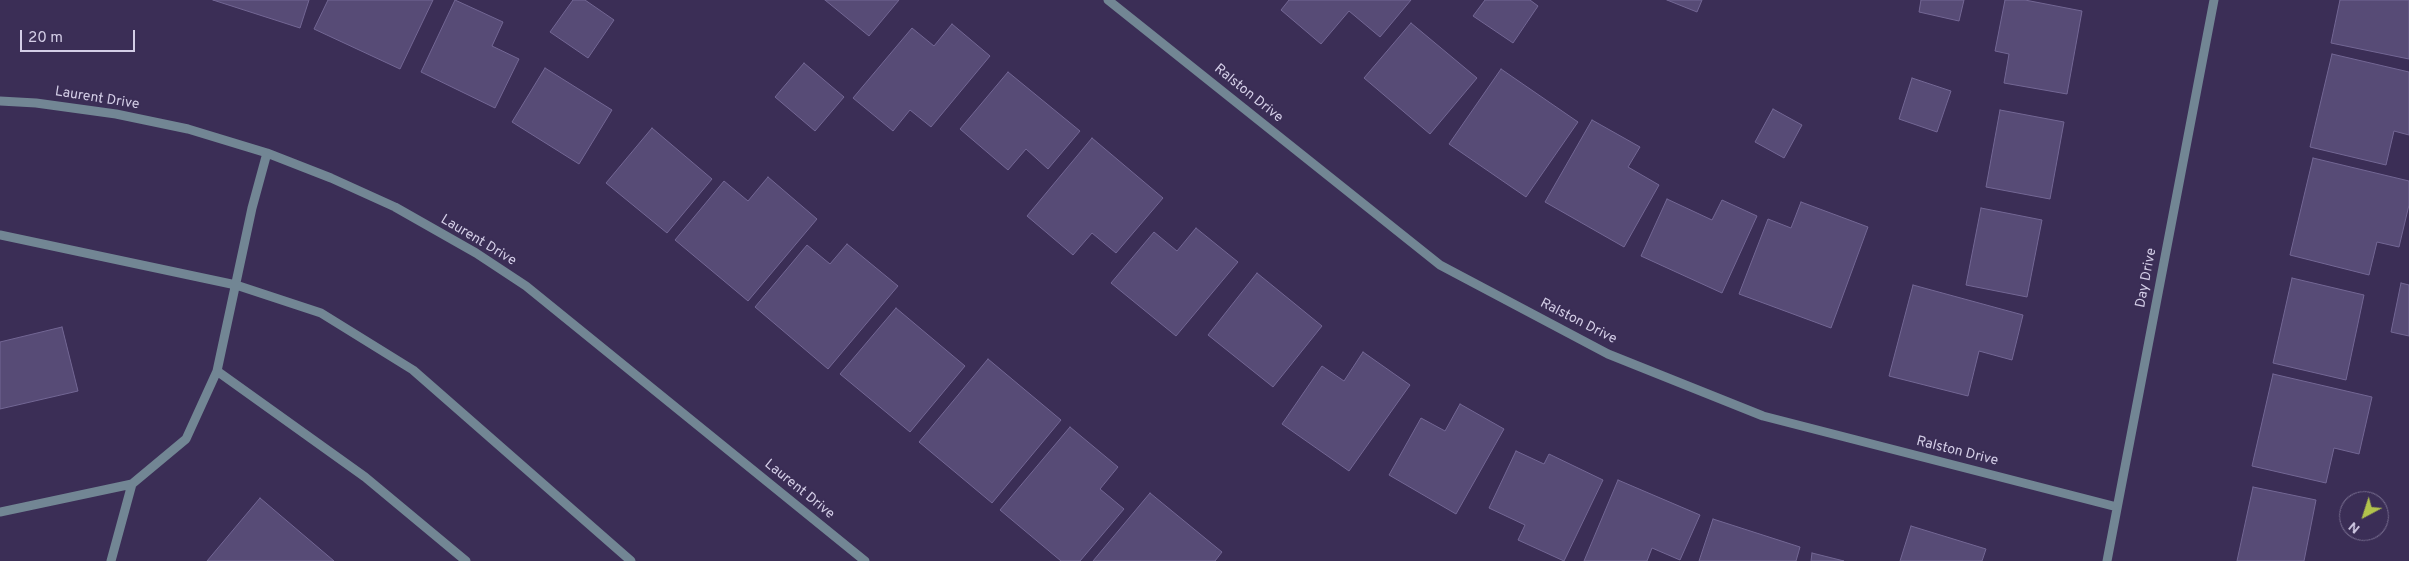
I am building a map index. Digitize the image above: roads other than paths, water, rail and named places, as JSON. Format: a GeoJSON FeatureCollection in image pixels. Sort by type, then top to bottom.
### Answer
{"type":"FeatureCollection","features":[{"type":"Feature","properties":{"kind":"street","name":"Ralston Drive"},"geometry":{"type":"LineString","coordinates":[[1108,0],[1440,265],[1608,354],[1763,416],[2117,507]]}},
{"type":"Feature","properties":{"kind":"street","name":"Day Drive"},"geometry":{"type":"LineString","coordinates":[[2107,561],[2214,0]]}},
{"type":"Feature","properties":{"kind":"street","name":"Laurent Drive"},"geometry":{"type":"LineString","coordinates":[[0,101],[36,103],[116,114],[188,129],[267,153],[331,178],[395,208],[476,253],[526,286],[865,561]]}},
{"type":"Feature","properties":{"kind":"street"},"geometry":{"type":"LineString","coordinates":[[0,512],[132,484],[186,439],[217,371],[252,208],[267,153]]}},
{"type":"Feature","properties":{"kind":"street"},"geometry":{"type":"LineString","coordinates":[[0,235],[236,284],[321,313],[413,370],[631,561]]}},
{"type":"Feature","properties":{"kind":"street"},"geometry":{"type":"LineString","coordinates":[[217,371],[366,477],[466,561]]}},
{"type":"Feature","properties":{"kind":"street"},"geometry":{"type":"LineString","coordinates":[[111,561],[132,484]]}}]}
